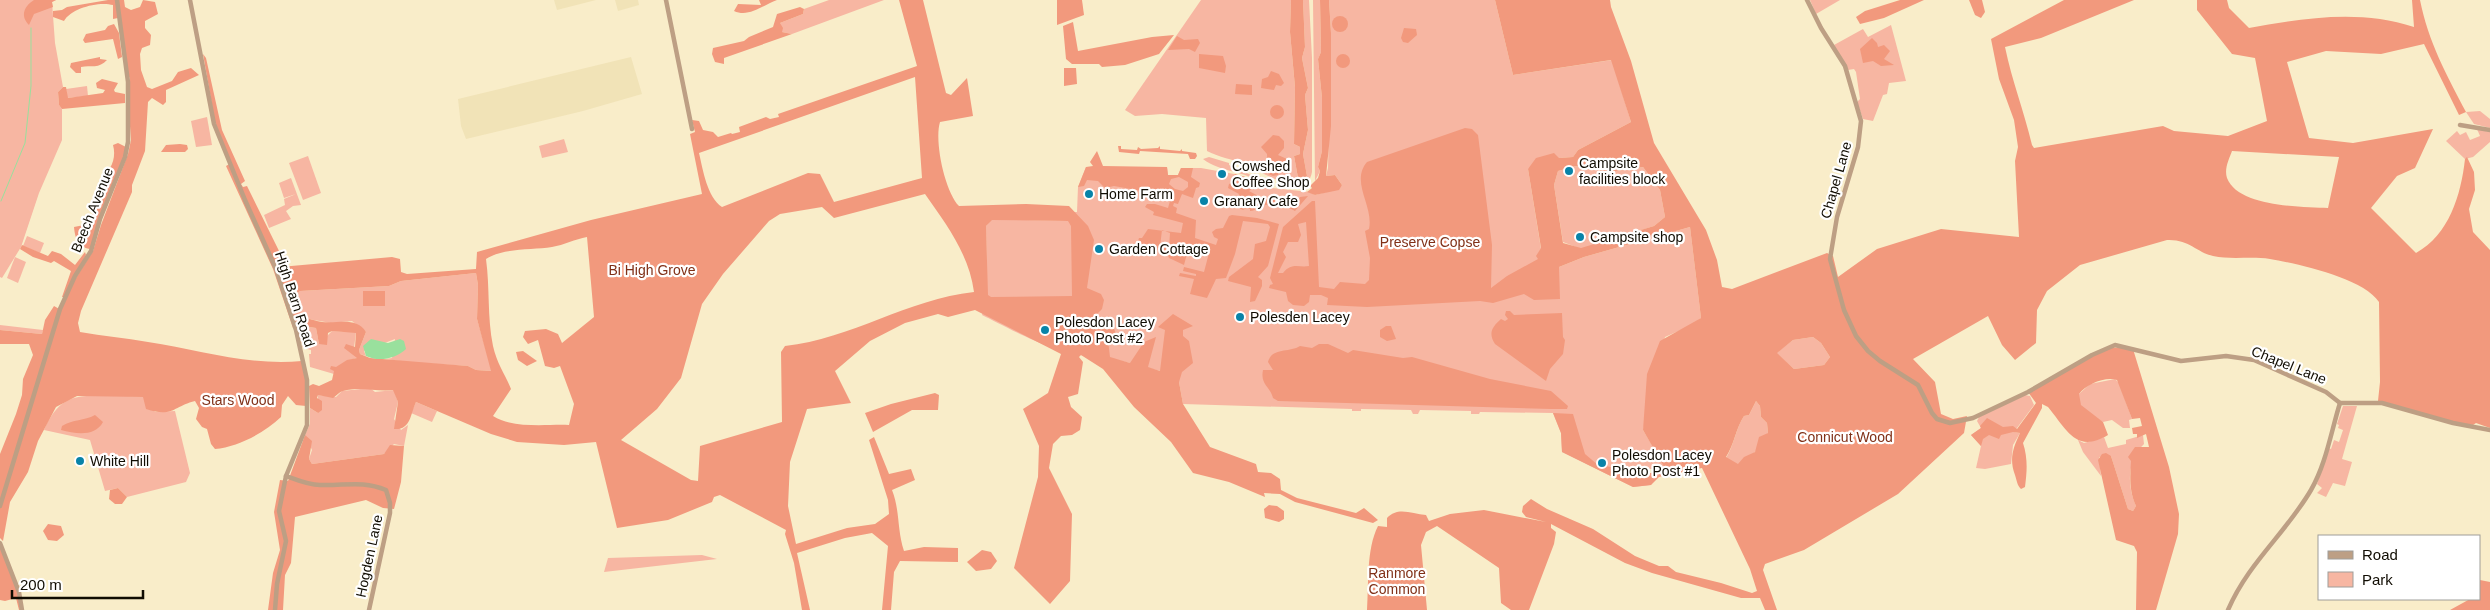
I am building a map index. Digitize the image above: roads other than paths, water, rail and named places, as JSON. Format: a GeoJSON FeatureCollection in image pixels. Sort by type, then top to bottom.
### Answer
{"type":"FeatureCollection","features":[{"type":"Feature","properties":{"kind":"street","name":"Beech Avenue"},"geometry":{"type":"LineString","coordinates":[[0,506],[60,309],[75,276],[91,251],[100,219],[125,157],[128,142],[128,82],[117,0]]}},
{"type":"Feature","properties":{"kind":"street","name":"High Barn Road"},"geometry":{"type":"LineString","coordinates":[[190,0],[211,116],[224,153],[276,269],[296,330],[306,370],[309,407],[307,425],[286,476],[279,511],[286,541],[274,610]]}},
{"type":"Feature","properties":{"kind":"street"},"geometry":{"type":"LineString","coordinates":[[666,0],[692,129]]}},
{"type":"Feature","properties":{"kind":"street","name":"Chapel Lane"},"geometry":{"type":"LineString","coordinates":[[1807,0],[1821,28],[1845,66],[1861,122],[1858,147],[1837,218],[1830,259],[1844,310],[1856,336],[1880,361],[1918,385],[1937,419],[1950,423],[1963,422],[2028,392],[2092,354],[2115,345],[2181,361],[2226,356],[2254,360],[2326,392],[2340,403]]}},
{"type":"Feature","properties":{"kind":"street"},"geometry":{"type":"LineString","coordinates":[[2460,125],[2490,130]]}},
{"type":"Feature","properties":{"kind":"street"},"geometry":{"type":"LineString","coordinates":[[2228,610],[2256,561],[2274,541],[2310,491],[2318,476],[2340,403],[2382,403],[2453,423],[2490,430]]}},
{"type":"Feature","properties":{"kind":"street","name":"Hogden Lane"},"geometry":{"type":"LineString","coordinates":[[286,476],[318,485],[369,483],[386,490],[390,503],[390,512],[369,610]]}},
{"type":"Feature","properties":{"kind":"street"},"geometry":{"type":"LineString","coordinates":[[0,543],[17,585],[22,610]]}},
{"type":"Feature","properties":{"kind":"waterway"},"geometry":{"type":"LineString","coordinates":[[1,201],[25,143],[31,86],[31,28]]}},
{"type":"Feature","properties":{"kind":"place","name":"Campsite facilities block"},"geometry":{"type":"Point","coordinates":[1569,171]}},
{"type":"Feature","properties":{"kind":"place","name":"Cowshed Coffee Shop"},"geometry":{"type":"Point","coordinates":[1222,174]}},
{"type":"Feature","properties":{"kind":"place","name":"Home Farm"},"geometry":{"type":"Point","coordinates":[1089,194]}},
{"type":"Feature","properties":{"kind":"place","name":"Granary Cafe"},"geometry":{"type":"Point","coordinates":[1204,201]}},
{"type":"Feature","properties":{"kind":"place","name":"Campsite shop"},"geometry":{"type":"Point","coordinates":[1580,237]}},
{"type":"Feature","properties":{"kind":"place","name":"Garden Cottage"},"geometry":{"type":"Point","coordinates":[1099,249]}},
{"type":"Feature","properties":{"kind":"place","name":"Polesden Lacey"},"geometry":{"type":"Point","coordinates":[1240,317]}},
{"type":"Feature","properties":{"kind":"place","name":"Polesdon Lacey Photo Post #2"},"geometry":{"type":"Point","coordinates":[1045,330]}},
{"type":"Feature","properties":{"kind":"place","name":"White Hill"},"geometry":{"type":"Point","coordinates":[80,461]}},
{"type":"Feature","properties":{"kind":"place","name":"Polesdon Lacey Photo Post #1"},"geometry":{"type":"Point","coordinates":[1602,463]}},
{"type":"Feature","properties":{"kind":"park label","name":"Preserve Copse"},"geometry":{"type":"Point","coordinates":[1430,242]}},
{"type":"Feature","properties":{"kind":"park label","name":"Bi High Grove"},"geometry":{"type":"Point","coordinates":[652,270]}},
{"type":"Feature","properties":{"kind":"park label","name":"Stars Wood"},"geometry":{"type":"Point","coordinates":[238,400]}},
{"type":"Feature","properties":{"kind":"park label","name":"Connicut Wood"},"geometry":{"type":"Point","coordinates":[1845,437]}},
{"type":"Feature","properties":{"kind":"park label","name":"Ranmore Common"},"geometry":{"type":"Point","coordinates":[1397,582]}}]}
